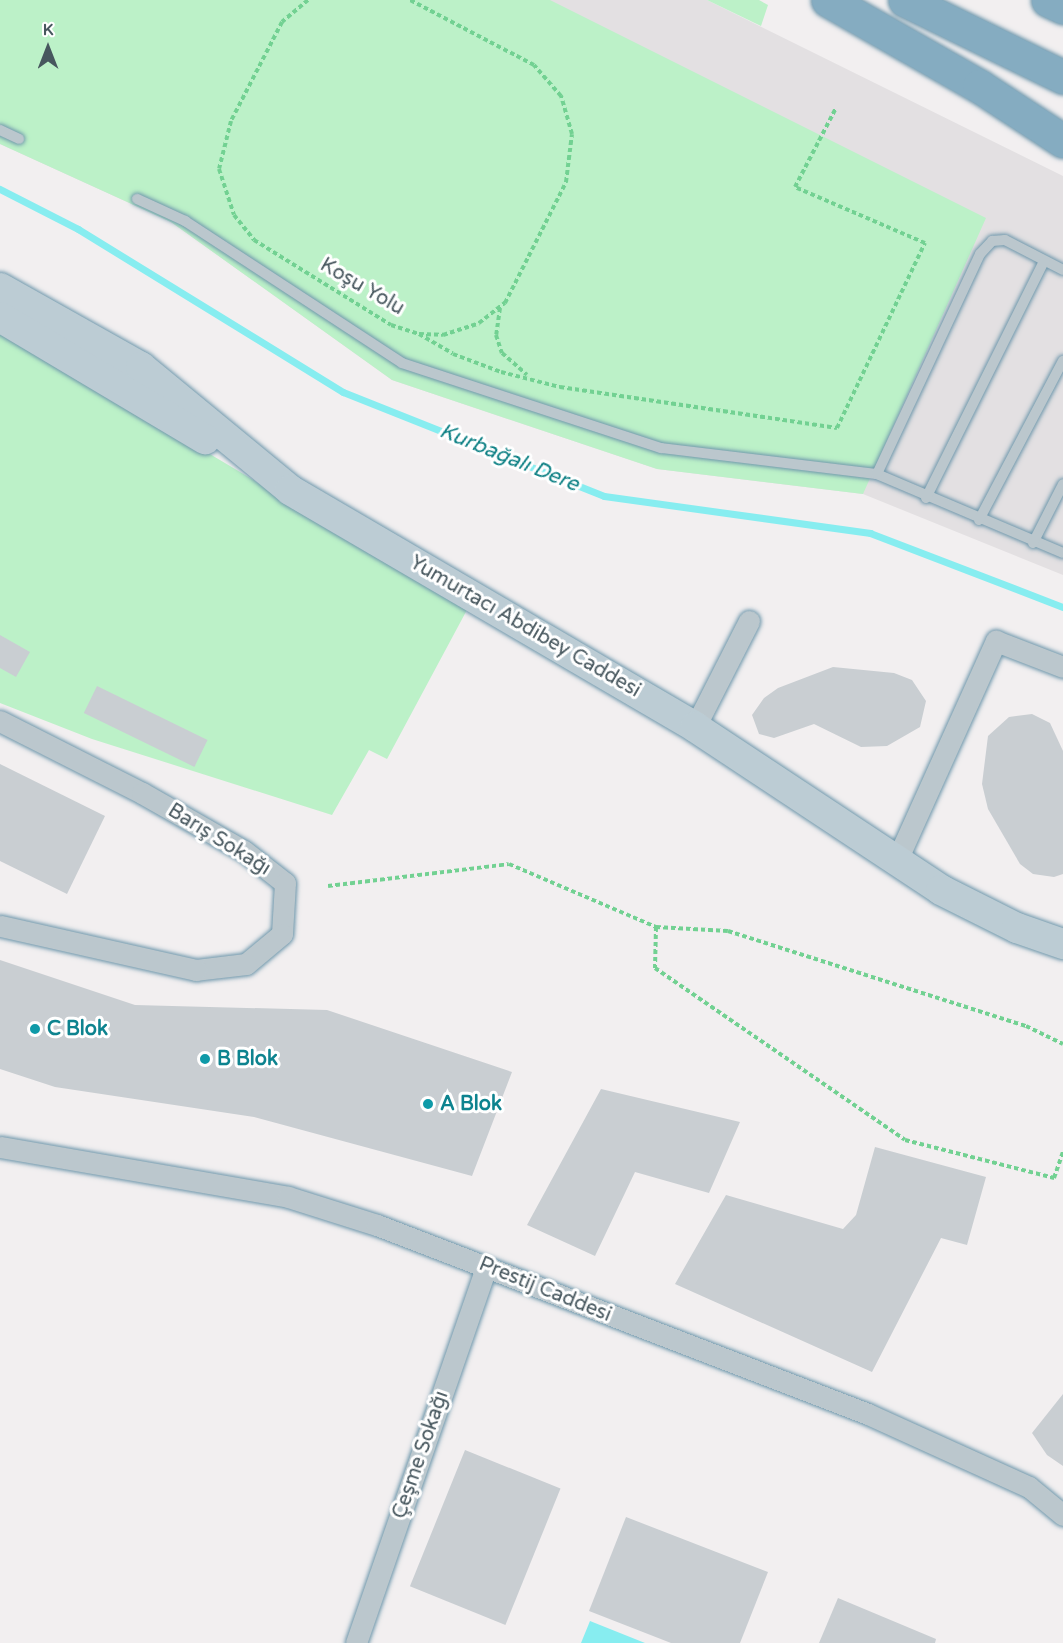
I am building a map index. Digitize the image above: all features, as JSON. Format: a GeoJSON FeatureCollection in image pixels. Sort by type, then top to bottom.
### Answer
{"type":"FeatureCollection","features":[{"type":"Feature","properties":{"kind":"highway"},"geometry":{"type":"LineString","coordinates":[[828,0],[979,86],[1063,141]]}},
{"type":"Feature","properties":{"kind":"highway"},"geometry":{"type":"LineString","coordinates":[[905,0],[1063,77]]}},
{"type":"Feature","properties":{"kind":"highway"},"geometry":{"type":"LineString","coordinates":[[1048,0],[1063,7]]}},
{"type":"Feature","properties":{"kind":"main road","name":"Yumurtacı Abdibey Caddesi"},"geometry":{"type":"LineString","coordinates":[[0,288],[141,367],[290,490],[695,727],[896,862],[1017,928],[1063,944]]}},
{"type":"Feature","properties":{"kind":"main road"},"geometry":{"type":"LineString","coordinates":[[0,317],[290,490]]}},
{"type":"Feature","properties":{"kind":"street"},"geometry":{"type":"LineString","coordinates":[[695,727],[749,621]]}},
{"type":"Feature","properties":{"kind":"street"},"geometry":{"type":"LineString","coordinates":[[896,862],[996,641],[1063,667]]}},
{"type":"Feature","properties":{"kind":"street","name":"Barış Sokağı"},"geometry":{"type":"LineString","coordinates":[[0,721],[152,799],[244,851],[285,883],[282,934],[246,964],[196,970],[0,926]]}},
{"type":"Feature","properties":{"kind":"street","name":"Prestij Caddesi"},"geometry":{"type":"LineString","coordinates":[[0,1148],[288,1197],[486,1267],[868,1414],[1029,1487],[1063,1515]]}},
{"type":"Feature","properties":{"kind":"street","name":"Çeşme Sokağı"},"geometry":{"type":"LineString","coordinates":[[356,1643],[486,1267]]}},
{"type":"Feature","properties":{"kind":"lane"},"geometry":{"type":"LineString","coordinates":[[0,130],[19,139]]}},
{"type":"Feature","properties":{"kind":"lane"},"geometry":{"type":"LineString","coordinates":[[137,199],[185,221],[402,363],[661,448],[877,474],[926,498],[1033,543],[1063,553]]}},
{"type":"Feature","properties":{"kind":"lane"},"geometry":{"type":"LineString","coordinates":[[877,474],[980,254],[992,241],[1005,240],[1063,270]]}},
{"type":"Feature","properties":{"kind":"lane"},"geometry":{"type":"LineString","coordinates":[[926,498],[1044,261]]}},
{"type":"Feature","properties":{"kind":"lane"},"geometry":{"type":"LineString","coordinates":[[979,520],[1063,361]]}},
{"type":"Feature","properties":{"kind":"lane"},"geometry":{"type":"LineString","coordinates":[[1033,543],[1063,484]]}},
{"type":"Feature","properties":{"kind":"path","name":"Koşu Yolu"},"geometry":{"type":"LineString","coordinates":[[308,0],[282,22],[231,121],[220,159],[224,191],[234,215],[254,240],[391,325],[419,334],[460,330],[500,307]]}},
{"type":"Feature","properties":{"kind":"path"},"geometry":{"type":"LineString","coordinates":[[410,0],[534,64],[551,80],[569,113],[572,148],[566,182],[500,307],[496,335],[502,352],[529,376]]}},
{"type":"Feature","properties":{"kind":"path"},"geometry":{"type":"LineString","coordinates":[[419,334],[453,354],[501,372],[529,376],[560,387],[837,428],[925,243],[795,187],[836,108]]}},
{"type":"Feature","properties":{"kind":"path"},"geometry":{"type":"LineString","coordinates":[[328,886],[508,864],[656,927],[728,931],[1026,1026],[1063,1044]]}},
{"type":"Feature","properties":{"kind":"path"},"geometry":{"type":"LineString","coordinates":[[656,927],[655,968],[905,1140],[1054,1178],[1063,1152]]}},
{"type":"Feature","properties":{"kind":"shaded area"},"geometry":{"type":"Polygon","coordinates":[[[0,0],[707,0],[1063,176],[1063,575],[863,494],[657,469],[392,380],[171,222],[0,144],[0,0]]]}},
{"type":"Feature","properties":{"kind":"green space"},"geometry":{"type":"Polygon","coordinates":[[[0,0],[550,0],[986,218],[863,494],[657,469],[392,380],[171,222],[0,144],[0,0]]]}},
{"type":"Feature","properties":{"kind":"green space"},"geometry":{"type":"Polygon","coordinates":[[[707,0],[759,0],[768,5],[761,26],[707,0]]]}},
{"type":"Feature","properties":{"kind":"green space"},"geometry":{"type":"Polygon","coordinates":[[[0,329],[468,608],[387,759],[369,750],[332,815],[92,739],[0,703],[0,329]]]}},
{"type":"Feature","properties":{"kind":"water"},"geometry":{"type":"Polygon","coordinates":[[[590,1621],[645,1643],[581,1643],[590,1621]]]}},
{"type":"Feature","properties":{"kind":"building"},"geometry":{"type":"Polygon","coordinates":[[[0,635],[30,652],[16,677],[0,668],[0,635]]]}},
{"type":"Feature","properties":{"kind":"building"},"geometry":{"type":"Polygon","coordinates":[[[833,667],[894,673],[912,680],[926,701],[920,727],[887,746],[861,747],[814,724],[774,738],[759,734],[752,715],[764,698],[778,688],[833,667]]]}},
{"type":"Feature","properties":{"kind":"building"},"geometry":{"type":"Polygon","coordinates":[[[97,686],[208,740],[194,767],[84,713],[97,686]]]}},
{"type":"Feature","properties":{"kind":"building"},"geometry":{"type":"Polygon","coordinates":[[[1032,714],[1050,723],[1063,751],[1063,874],[1054,877],[1033,874],[1020,864],[988,809],[982,784],[988,736],[1009,717],[1032,714]]]}},
{"type":"Feature","properties":{"kind":"building"},"geometry":{"type":"Polygon","coordinates":[[[0,764],[105,816],[67,894],[0,861],[0,764]]]}},
{"type":"Feature","properties":{"kind":"building"},"geometry":{"type":"Polygon","coordinates":[[[0,960],[135,1005],[327,1010],[512,1072],[472,1176],[254,1117],[55,1087],[0,1069],[0,960]]]}},
{"type":"Feature","properties":{"kind":"building"},"geometry":{"type":"Polygon","coordinates":[[[601,1089],[740,1122],[709,1193],[635,1172],[595,1256],[527,1225],[601,1089]]]}},
{"type":"Feature","properties":{"kind":"building"},"geometry":{"type":"Polygon","coordinates":[[[875,1147],[986,1177],[967,1245],[941,1238],[872,1372],[675,1284],[726,1195],[843,1229],[856,1215],[875,1147]]]}},
{"type":"Feature","properties":{"kind":"building"},"geometry":{"type":"Polygon","coordinates":[[[1063,1394],[1063,1466],[1047,1455],[1032,1433],[1063,1394]]]}},
{"type":"Feature","properties":{"kind":"building"},"geometry":{"type":"Polygon","coordinates":[[[465,1450],[560,1489],[505,1625],[410,1586],[465,1450]]]}},
{"type":"Feature","properties":{"kind":"building"},"geometry":{"type":"Polygon","coordinates":[[[626,1517],[768,1572],[740,1643],[671,1643],[589,1611],[626,1517]]]}},
{"type":"Feature","properties":{"kind":"building"},"geometry":{"type":"Polygon","coordinates":[[[838,1598],[936,1639],[935,1643],[819,1643],[838,1598]]]}},
{"type":"Feature","properties":{"kind":"waterway","name":"Kurbağalı Dere"},"geometry":{"type":"LineString","coordinates":[[0,189],[78,229],[343,392],[604,496],[870,533],[1063,607]]}},
{"type":"Feature","properties":{"kind":"place","name":"C Blok"},"geometry":{"type":"Point","coordinates":[35,1029]}},
{"type":"Feature","properties":{"kind":"place","name":"B Blok"},"geometry":{"type":"Point","coordinates":[205,1059]}},
{"type":"Feature","properties":{"kind":"place","name":"A Blok"},"geometry":{"type":"Point","coordinates":[428,1104]}}]}
